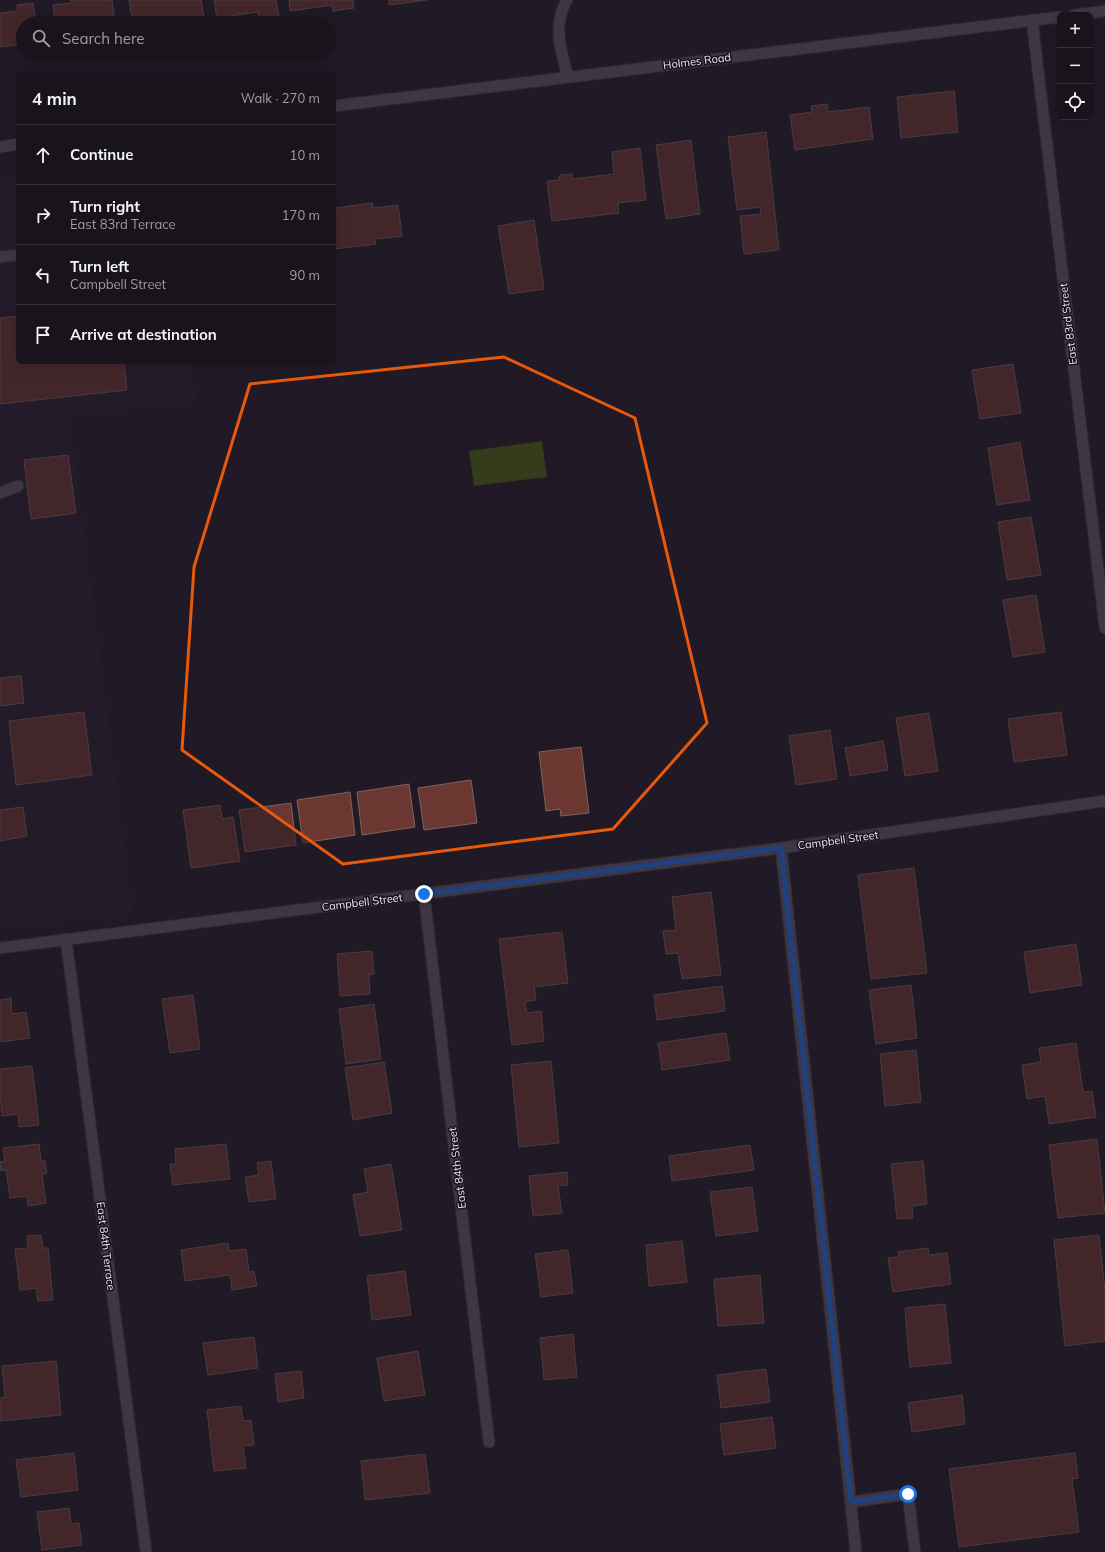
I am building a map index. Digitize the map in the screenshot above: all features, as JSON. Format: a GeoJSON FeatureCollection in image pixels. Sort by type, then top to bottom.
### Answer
{"type":"FeatureCollection","features":[{"type":"Feature","properties":{"kind":"street"},"geometry":{"type":"LineString","coordinates":[[567,0],[562,7],[558,35],[568,77]]}},
{"type":"Feature","properties":{"kind":"street"},"geometry":{"type":"LineString","coordinates":[[1093,13],[1105,11]]}},
{"type":"Feature","properties":{"kind":"street","name":"Holmes Road"},"geometry":{"type":"LineString","coordinates":[[336,106],[1057,17]]}},
{"type":"Feature","properties":{"kind":"street","name":"East 83rd Street"},"geometry":{"type":"LineString","coordinates":[[1032,20],[1105,628]]}},
{"type":"Feature","properties":{"kind":"street"},"geometry":{"type":"LineString","coordinates":[[0,147],[16,144]]}},
{"type":"Feature","properties":{"kind":"street"},"geometry":{"type":"LineString","coordinates":[[0,257],[16,254]]}},
{"type":"Feature","properties":{"kind":"street"},"geometry":{"type":"LineString","coordinates":[[0,493],[18,486]]}},
{"type":"Feature","properties":{"kind":"street","name":"Campbell Street"},"geometry":{"type":"LineString","coordinates":[[0,948],[781,848],[1105,801]]}},
{"type":"Feature","properties":{"kind":"street"},"geometry":{"type":"LineString","coordinates":[[781,848],[856,1552]]}},
{"type":"Feature","properties":{"kind":"street","name":"East 84th Street"},"geometry":{"type":"LineString","coordinates":[[424,894],[489,1442]]}},
{"type":"Feature","properties":{"kind":"street","name":"East 84th Terrace"},"geometry":{"type":"LineString","coordinates":[[66,939],[146,1552]]}},
{"type":"Feature","properties":{"kind":"street"},"geometry":{"type":"LineString","coordinates":[[851,1502],[908,1494],[915,1552]]}},
{"type":"Feature","properties":{"kind":"highlighted area"},"geometry":{"type":"Polygon","coordinates":[[[504,357],[635,418],[707,723],[613,829],[343,864],[182,750],[194,567],[250,384],[504,357]]]}},
{"type":"Feature","properties":{"kind":"shaded area"},"geometry":{"type":"Polygon","coordinates":[[[16,173],[16,364],[192,364],[197,401],[70,418],[133,913],[0,930],[0,176],[16,173]]]}},
{"type":"Feature","properties":{"kind":"green space"},"geometry":{"type":"Polygon","coordinates":[[[542,441],[547,477],[474,486],[469,451],[542,441]]]}},
{"type":"Feature","properties":{"kind":"building"},"geometry":{"type":"Polygon","coordinates":[[[71,0],[112,0],[114,16],[54,16],[53,5],[71,3],[71,0]]]}},
{"type":"Feature","properties":{"kind":"building"},"geometry":{"type":"Polygon","coordinates":[[[129,0],[201,0],[204,16],[132,16],[129,0]]]}},
{"type":"Feature","properties":{"kind":"building"},"geometry":{"type":"Polygon","coordinates":[[[214,0],[276,0],[279,16],[258,16],[258,12],[231,16],[217,16],[214,0]]]}},
{"type":"Feature","properties":{"kind":"building"},"geometry":{"type":"Polygon","coordinates":[[[289,0],[353,0],[354,8],[333,11],[332,5],[290,11],[289,0]]]}},
{"type":"Feature","properties":{"kind":"building"},"geometry":{"type":"Polygon","coordinates":[[[389,0],[427,0],[389,5],[389,0]]]}},
{"type":"Feature","properties":{"kind":"building"},"geometry":{"type":"Polygon","coordinates":[[[33,3],[35,16],[16,16],[16,45],[0,47],[0,13],[18,11],[17,5],[33,3]]]}},
{"type":"Feature","properties":{"kind":"building"},"geometry":{"type":"Polygon","coordinates":[[[954,91],[958,132],[901,138],[897,97],[954,91]]]}},
{"type":"Feature","properties":{"kind":"building"},"geometry":{"type":"Polygon","coordinates":[[[827,104],[828,112],[869,107],[873,139],[795,150],[790,115],[812,112],[811,106],[827,104]]]}},
{"type":"Feature","properties":{"kind":"building"},"geometry":{"type":"Polygon","coordinates":[[[766,132],[779,250],[744,254],[740,216],[761,214],[760,207],[737,210],[728,137],[766,132]]]}},
{"type":"Feature","properties":{"kind":"building"},"geometry":{"type":"Polygon","coordinates":[[[691,140],[700,214],[666,219],[656,145],[691,140]]]}},
{"type":"Feature","properties":{"kind":"building"},"geometry":{"type":"Polygon","coordinates":[[[640,148],[646,200],[618,203],[619,213],[552,221],[547,181],[559,180],[560,175],[572,174],[572,179],[614,174],[612,152],[640,148]]]}},
{"type":"Feature","properties":{"kind":"building"},"geometry":{"type":"Polygon","coordinates":[[[372,203],[373,208],[398,205],[402,236],[375,239],[376,244],[336,249],[336,208],[372,203]]]}},
{"type":"Feature","properties":{"kind":"building"},"geometry":{"type":"Polygon","coordinates":[[[534,220],[544,289],[509,294],[498,226],[534,220]]]}},
{"type":"Feature","properties":{"kind":"building"},"geometry":{"type":"Polygon","coordinates":[[[16,316],[16,364],[124,364],[127,390],[0,404],[0,318],[16,316]]]}},
{"type":"Feature","properties":{"kind":"building"},"geometry":{"type":"Polygon","coordinates":[[[1013,364],[1021,413],[980,419],[972,370],[1013,364]]]}},
{"type":"Feature","properties":{"kind":"building"},"geometry":{"type":"Polygon","coordinates":[[[1020,442],[1030,500],[997,505],[988,448],[1020,442]]]}},
{"type":"Feature","properties":{"kind":"building"},"geometry":{"type":"Polygon","coordinates":[[[68,455],[76,513],[31,519],[24,460],[68,455]]]}},
{"type":"Feature","properties":{"kind":"building"},"geometry":{"type":"Polygon","coordinates":[[[1031,517],[1041,575],[1007,580],[998,522],[1031,517]]]}},
{"type":"Feature","properties":{"kind":"building"},"geometry":{"type":"Polygon","coordinates":[[[1036,595],[1045,652],[1013,657],[1003,600],[1036,595]]]}},
{"type":"Feature","properties":{"kind":"building"},"geometry":{"type":"Polygon","coordinates":[[[21,676],[24,703],[0,706],[0,678],[21,676]]]}},
{"type":"Feature","properties":{"kind":"building"},"geometry":{"type":"Polygon","coordinates":[[[84,712],[92,775],[16,785],[9,721],[84,712]]]}},
{"type":"Feature","properties":{"kind":"building"},"geometry":{"type":"Polygon","coordinates":[[[1061,712],[1067,755],[1014,762],[1008,719],[1061,712]]]}},
{"type":"Feature","properties":{"kind":"building"},"geometry":{"type":"Polygon","coordinates":[[[929,713],[938,771],[905,776],[896,718],[929,713]]]}},
{"type":"Feature","properties":{"kind":"building"},"geometry":{"type":"Polygon","coordinates":[[[830,730],[837,779],[796,785],[789,736],[830,730]]]}},
{"type":"Feature","properties":{"kind":"building"},"geometry":{"type":"Polygon","coordinates":[[[883,741],[888,770],[850,776],[845,748],[883,741]]]}},
{"type":"Feature","properties":{"kind":"building"},"geometry":{"type":"Polygon","coordinates":[[[581,747],[589,813],[561,816],[560,809],[546,811],[539,752],[581,747]]]}},
{"type":"Feature","properties":{"kind":"building"},"geometry":{"type":"Polygon","coordinates":[[[471,780],[477,823],[424,830],[418,788],[471,780]]]}},
{"type":"Feature","properties":{"kind":"building"},"geometry":{"type":"Polygon","coordinates":[[[409,784],[415,827],[362,835],[357,792],[409,784]]]}},
{"type":"Feature","properties":{"kind":"building"},"geometry":{"type":"Polygon","coordinates":[[[350,792],[355,835],[303,843],[297,800],[350,792]]]}},
{"type":"Feature","properties":{"kind":"building"},"geometry":{"type":"Polygon","coordinates":[[[291,803],[296,845],[245,852],[239,810],[291,803]]]}},
{"type":"Feature","properties":{"kind":"building"},"geometry":{"type":"Polygon","coordinates":[[[220,805],[222,819],[233,817],[240,861],[191,868],[183,810],[220,805]]]}},
{"type":"Feature","properties":{"kind":"building"},"geometry":{"type":"Polygon","coordinates":[[[23,807],[27,836],[0,841],[0,810],[23,807]]]}},
{"type":"Feature","properties":{"kind":"building"},"geometry":{"type":"Polygon","coordinates":[[[914,868],[927,973],[871,979],[858,875],[914,868]]]}},
{"type":"Feature","properties":{"kind":"building"},"geometry":{"type":"Polygon","coordinates":[[[711,892],[721,975],[682,979],[678,953],[666,954],[663,931],[676,930],[672,897],[711,892]]]}},
{"type":"Feature","properties":{"kind":"building"},"geometry":{"type":"Polygon","coordinates":[[[562,932],[568,983],[534,987],[536,1000],[525,1002],[527,1013],[541,1011],[544,1041],[512,1045],[499,939],[562,932]]]}},
{"type":"Feature","properties":{"kind":"building"},"geometry":{"type":"Polygon","coordinates":[[[1076,944],[1082,985],[1030,993],[1024,952],[1076,944]]]}},
{"type":"Feature","properties":{"kind":"building"},"geometry":{"type":"Polygon","coordinates":[[[372,951],[374,974],[369,975],[370,994],[340,996],[337,954],[372,951]]]}},
{"type":"Feature","properties":{"kind":"building"},"geometry":{"type":"Polygon","coordinates":[[[911,985],[917,1038],[876,1044],[869,990],[911,985]]]}},
{"type":"Feature","properties":{"kind":"building"},"geometry":{"type":"Polygon","coordinates":[[[722,986],[725,1011],[657,1020],[654,995],[722,986]]]}},
{"type":"Feature","properties":{"kind":"building"},"geometry":{"type":"Polygon","coordinates":[[[193,995],[200,1049],[170,1053],[162,999],[193,995]]]}},
{"type":"Feature","properties":{"kind":"building"},"geometry":{"type":"Polygon","coordinates":[[[11,998],[12,1014],[26,1012],[30,1038],[0,1042],[0,1000],[11,998]]]}},
{"type":"Feature","properties":{"kind":"building"},"geometry":{"type":"Polygon","coordinates":[[[374,1004],[381,1059],[346,1064],[339,1009],[374,1004]]]}},
{"type":"Feature","properties":{"kind":"building"},"geometry":{"type":"Polygon","coordinates":[[[726,1033],[730,1060],[662,1070],[658,1043],[726,1033]]]}},
{"type":"Feature","properties":{"kind":"building"},"geometry":{"type":"Polygon","coordinates":[[[1076,1043],[1083,1092],[1092,1091],[1096,1117],[1049,1124],[1045,1096],[1027,1099],[1022,1065],[1041,1062],[1039,1048],[1076,1043]]]}},
{"type":"Feature","properties":{"kind":"building"},"geometry":{"type":"Polygon","coordinates":[[[916,1050],[921,1102],[885,1106],[880,1054],[916,1050]]]}},
{"type":"Feature","properties":{"kind":"building"},"geometry":{"type":"Polygon","coordinates":[[[551,1061],[559,1143],[519,1147],[511,1065],[551,1061]]]}},
{"type":"Feature","properties":{"kind":"building"},"geometry":{"type":"Polygon","coordinates":[[[384,1062],[392,1113],[353,1120],[345,1068],[384,1062]]]}},
{"type":"Feature","properties":{"kind":"building"},"geometry":{"type":"Polygon","coordinates":[[[32,1066],[39,1125],[19,1127],[18,1114],[2,1116],[0,1069],[32,1066]]]}},
{"type":"Feature","properties":{"kind":"building"},"geometry":{"type":"Polygon","coordinates":[[[1097,1139],[1105,1213],[1058,1218],[1049,1145],[1097,1139]]]}},
{"type":"Feature","properties":{"kind":"building"},"geometry":{"type":"Polygon","coordinates":[[[39,1144],[41,1161],[45,1161],[47,1173],[42,1174],[46,1203],[28,1206],[27,1196],[10,1198],[6,1170],[1,1171],[0,1162],[5,1161],[3,1148],[39,1144]]]}},
{"type":"Feature","properties":{"kind":"building"},"geometry":{"type":"Polygon","coordinates":[[[226,1144],[230,1179],[173,1185],[170,1164],[176,1164],[175,1149],[226,1144]]]}},
{"type":"Feature","properties":{"kind":"building"},"geometry":{"type":"Polygon","coordinates":[[[750,1145],[754,1170],[672,1181],[669,1156],[750,1145]]]}},
{"type":"Feature","properties":{"kind":"building"},"geometry":{"type":"Polygon","coordinates":[[[271,1161],[276,1199],[249,1202],[245,1177],[259,1175],[257,1163],[271,1161]]]}},
{"type":"Feature","properties":{"kind":"building"},"geometry":{"type":"Polygon","coordinates":[[[923,1161],[927,1204],[912,1206],[913,1218],[897,1219],[891,1164],[923,1161]]]}},
{"type":"Feature","properties":{"kind":"building"},"geometry":{"type":"Polygon","coordinates":[[[391,1164],[402,1230],[360,1236],[353,1195],[368,1192],[364,1169],[391,1164]]]}},
{"type":"Feature","properties":{"kind":"building"},"geometry":{"type":"Polygon","coordinates":[[[567,1172],[568,1185],[558,1186],[562,1213],[533,1216],[529,1176],[567,1172]]]}},
{"type":"Feature","properties":{"kind":"building"},"geometry":{"type":"Polygon","coordinates":[[[752,1187],[758,1231],[716,1236],[710,1192],[752,1187]]]}},
{"type":"Feature","properties":{"kind":"building"},"geometry":{"type":"Polygon","coordinates":[[[41,1235],[43,1248],[48,1248],[53,1300],[38,1301],[36,1288],[20,1290],[15,1249],[28,1248],[27,1236],[41,1235]]]}},
{"type":"Feature","properties":{"kind":"building"},"geometry":{"type":"Polygon","coordinates":[[[1099,1235],[1105,1291],[1105,1341],[1065,1346],[1054,1240],[1099,1235]]]}},
{"type":"Feature","properties":{"kind":"building"},"geometry":{"type":"Polygon","coordinates":[[[682,1241],[687,1282],[649,1286],[646,1245],[682,1241]]]}},
{"type":"Feature","properties":{"kind":"building"},"geometry":{"type":"Polygon","coordinates":[[[228,1243],[229,1251],[246,1249],[249,1272],[254,1271],[257,1286],[232,1290],[230,1275],[185,1281],[181,1250],[228,1243]]]}},
{"type":"Feature","properties":{"kind":"building"},"geometry":{"type":"Polygon","coordinates":[[[928,1248],[929,1255],[947,1253],[951,1284],[893,1292],[888,1258],[899,1257],[898,1252],[928,1248]]]}},
{"type":"Feature","properties":{"kind":"building"},"geometry":{"type":"Polygon","coordinates":[[[568,1250],[573,1293],[541,1297],[535,1254],[568,1250]]]}},
{"type":"Feature","properties":{"kind":"building"},"geometry":{"type":"Polygon","coordinates":[[[405,1271],[411,1315],[372,1320],[367,1276],[405,1271]]]}},
{"type":"Feature","properties":{"kind":"building"},"geometry":{"type":"Polygon","coordinates":[[[760,1275],[764,1323],[718,1326],[714,1279],[760,1275]]]}},
{"type":"Feature","properties":{"kind":"building"},"geometry":{"type":"Polygon","coordinates":[[[945,1304],[951,1363],[910,1367],[905,1308],[945,1304]]]}},
{"type":"Feature","properties":{"kind":"building"},"geometry":{"type":"Polygon","coordinates":[[[573,1334],[577,1377],[544,1380],[540,1338],[573,1334]]]}},
{"type":"Feature","properties":{"kind":"building"},"geometry":{"type":"Polygon","coordinates":[[[254,1337],[258,1368],[208,1375],[203,1343],[254,1337]]]}},
{"type":"Feature","properties":{"kind":"building"},"geometry":{"type":"Polygon","coordinates":[[[418,1351],[425,1395],[384,1401],[377,1358],[418,1351]]]}},
{"type":"Feature","properties":{"kind":"building"},"geometry":{"type":"Polygon","coordinates":[[[56,1361],[61,1415],[0,1421],[0,1398],[5,1397],[2,1366],[56,1361]]]}},
{"type":"Feature","properties":{"kind":"building"},"geometry":{"type":"Polygon","coordinates":[[[766,1369],[770,1402],[721,1408],[717,1375],[766,1369]]]}},
{"type":"Feature","properties":{"kind":"building"},"geometry":{"type":"Polygon","coordinates":[[[301,1371],[304,1398],[278,1402],[275,1374],[301,1371]]]}},
{"type":"Feature","properties":{"kind":"building"},"geometry":{"type":"Polygon","coordinates":[[[962,1395],[965,1424],[912,1432],[908,1403],[962,1395]]]}},
{"type":"Feature","properties":{"kind":"building"},"geometry":{"type":"Polygon","coordinates":[[[241,1406],[243,1421],[251,1420],[254,1445],[243,1446],[246,1468],[214,1471],[207,1410],[241,1406]]]}},
{"type":"Feature","properties":{"kind":"building"},"geometry":{"type":"Polygon","coordinates":[[[772,1417],[776,1448],[724,1455],[720,1424],[772,1417]]]}},
{"type":"Feature","properties":{"kind":"building"},"geometry":{"type":"Polygon","coordinates":[[[74,1453],[78,1490],[21,1497],[16,1460],[74,1453]]]}},
{"type":"Feature","properties":{"kind":"building"},"geometry":{"type":"Polygon","coordinates":[[[1075,1453],[1078,1478],[1072,1479],[1079,1532],[959,1547],[949,1469],[1075,1453]]]}},
{"type":"Feature","properties":{"kind":"building"},"geometry":{"type":"Polygon","coordinates":[[[425,1454],[430,1493],[365,1500],[361,1461],[425,1454]]]}},
{"type":"Feature","properties":{"kind":"building"},"geometry":{"type":"Polygon","coordinates":[[[69,1508],[71,1524],[79,1523],[82,1545],[42,1550],[37,1512],[69,1508]]]}},
{"type":"Feature","properties":{"kind":"route"},"geometry":{"type":"LineString","coordinates":[[424,894],[781,848],[851,1502],[908,1494]]}}]}
